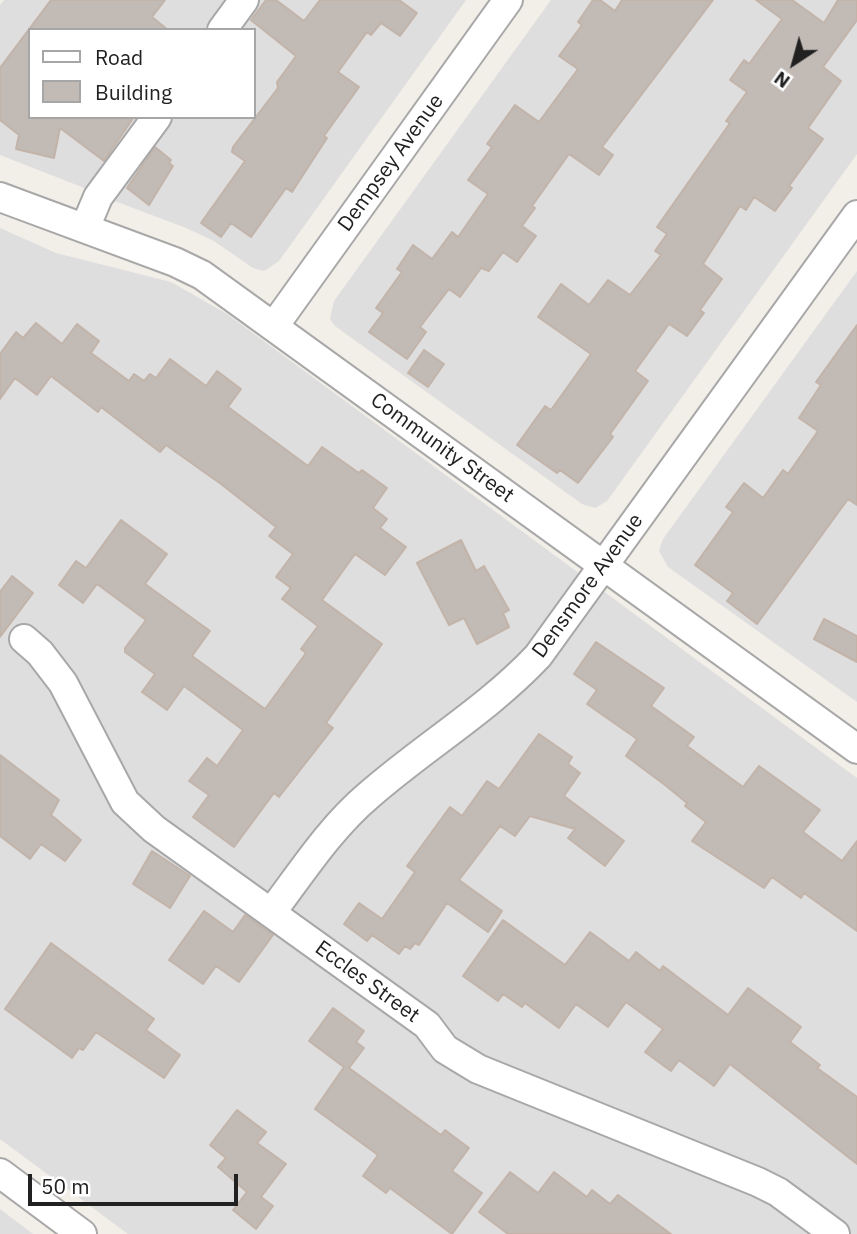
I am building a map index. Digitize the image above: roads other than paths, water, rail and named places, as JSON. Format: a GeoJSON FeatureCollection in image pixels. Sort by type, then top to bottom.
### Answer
{"type":"FeatureCollection","features":[{"type":"Feature","properties":{"kind":"street"},"geometry":{"type":"LineString","coordinates":[[223,28],[244,0]]}},
{"type":"Feature","properties":{"kind":"street","name":"Dempsey Avenue"},"geometry":{"type":"LineString","coordinates":[[274,326],[508,0]]}},
{"type":"Feature","properties":{"kind":"street"},"geometry":{"type":"LineString","coordinates":[[85,228],[99,197],[156,119]]}},
{"type":"Feature","properties":{"kind":"street","name":"Community Street"},"geometry":{"type":"LineString","coordinates":[[0,197],[184,266],[274,326],[857,749]]}},
{"type":"Feature","properties":{"kind":"street","name":"Densmore Avenue"},"geometry":{"type":"LineString","coordinates":[[271,914],[352,810],[516,679],[538,656],[857,215]]}},
{"type":"Feature","properties":{"kind":"street","name":"Eccles Street"},"geometry":{"type":"LineString","coordinates":[[24,639],[40,653],[63,684],[125,802],[154,829],[427,1025],[445,1049],[478,1069],[739,1173],[778,1192],[835,1234]]}},
{"type":"Feature","properties":{"kind":"street"},"geometry":{"type":"LineString","coordinates":[[0,1173],[82,1234]]}}]}
